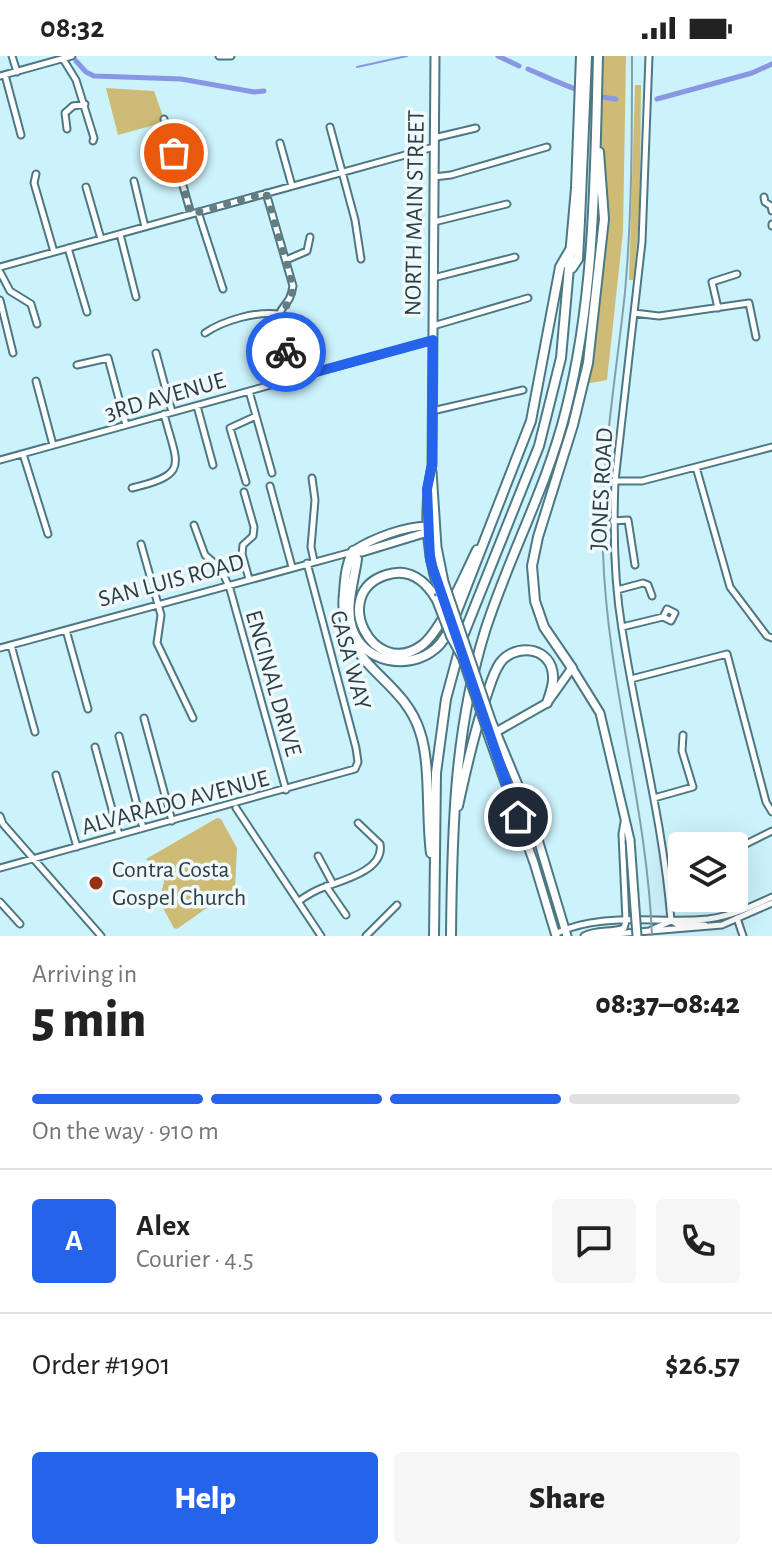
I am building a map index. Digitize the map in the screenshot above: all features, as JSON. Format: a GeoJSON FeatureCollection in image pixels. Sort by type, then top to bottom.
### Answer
{"type":"FeatureCollection","features":[{"type":"Feature","properties":{"kind":"highway"},"geometry":{"type":"LineString","coordinates":[[570,272],[578,259],[584,56]]}},
{"type":"Feature","properties":{"kind":"highway"},"geometry":{"type":"LineString","coordinates":[[451,936],[452,830],[459,745],[479,651],[551,461],[573,378],[588,261],[599,57]]}},
{"type":"Feature","properties":{"kind":"highway"},"geometry":{"type":"LineString","coordinates":[[434,936],[437,762],[448,688],[463,636],[525,485],[546,425],[561,358],[583,103]]}},
{"type":"Feature","properties":{"kind":"highway"},"geometry":{"type":"LineString","coordinates":[[572,668],[544,627],[535,601],[532,566],[585,384],[604,219],[597,112]]}},
{"type":"Feature","properties":{"kind":"highway"},"geometry":{"type":"LineString","coordinates":[[353,551],[357,559],[349,607],[356,638],[374,655],[396,662],[408,661],[435,649],[446,638],[531,421],[560,267],[572,245]]}},
{"type":"Feature","properties":{"kind":"highway"},"geometry":{"type":"LineString","coordinates":[[462,656],[451,636],[438,596],[414,576],[402,573],[386,575],[370,585],[361,598],[359,617],[362,629],[380,649],[394,653],[421,647],[434,634],[495,518]]}},
{"type":"Feature","properties":{"kind":"highway"},"geometry":{"type":"LineString","coordinates":[[353,551],[346,573],[342,615],[345,628],[356,650],[402,701],[420,730],[425,749],[427,825],[435,886]]}},
{"type":"Feature","properties":{"kind":"highway"},"geometry":{"type":"LineString","coordinates":[[452,830],[472,739],[495,671],[502,660],[510,653],[521,650],[532,650],[547,659],[553,675],[553,687],[547,703]]}},
{"type":"Feature","properties":{"kind":"main road","name":"NORTH MAIN STREET"},"geometry":{"type":"LineString","coordinates":[[435,56],[432,465],[427,489],[430,560],[438,596]]}},
{"type":"Feature","properties":{"kind":"main road","name":"SAN LUIS ROAD"},"geometry":{"type":"LineString","coordinates":[[353,551],[415,526],[431,529]]}},
{"type":"Feature","properties":{"kind":"main road","name":"NORTH MAIN STREET"},"geometry":{"type":"LineString","coordinates":[[431,529],[444,582],[491,720],[490,732],[531,816],[566,933]]}},
{"type":"Feature","properties":{"kind":"main road","name":"NORTH MAIN STREET"},"geometry":{"type":"LineString","coordinates":[[462,656],[534,863],[555,935]]}},
{"type":"Feature","properties":{"kind":"main road"},"geometry":{"type":"LineString","coordinates":[[490,732],[547,703],[572,668],[600,713],[630,840],[640,935]]}},
{"type":"Feature","properties":{"kind":"street"},"geometry":{"type":"LineString","coordinates":[[12,56],[17,72]]}},
{"type":"Feature","properties":{"kind":"street"},"geometry":{"type":"LineString","coordinates":[[21,135],[2,76],[72,56]]}},
{"type":"Feature","properties":{"kind":"street"},"geometry":{"type":"LineString","coordinates":[[219,56],[231,56]]}},
{"type":"Feature","properties":{"kind":"street","name":"JONES ROAD"},"geometry":{"type":"LineString","coordinates":[[649,56],[645,206],[613,521],[622,627],[666,860],[671,920]]}},
{"type":"Feature","properties":{"kind":"street"},"geometry":{"type":"LineString","coordinates":[[63,59],[76,80],[85,104],[93,141]]}},
{"type":"Feature","properties":{"kind":"street"},"geometry":{"type":"LineString","coordinates":[[67,129],[65,113],[73,106],[85,104]]}},
{"type":"Feature","properties":{"kind":"street"},"geometry":{"type":"LineString","coordinates":[[164,119],[223,289]]}},
{"type":"Feature","properties":{"kind":"street"},"geometry":{"type":"LineString","coordinates":[[330,127],[361,259]]}},
{"type":"Feature","properties":{"kind":"street"},"geometry":{"type":"LineString","coordinates":[[37,324],[31,304],[2,284],[0,270],[54,252],[342,172],[476,128]]}},
{"type":"Feature","properties":{"kind":"street"},"geometry":{"type":"LineString","coordinates":[[280,143],[292,186]]}},
{"type":"Feature","properties":{"kind":"street"},"geometry":{"type":"LineString","coordinates":[[434,177],[547,147]]}},
{"type":"Feature","properties":{"kind":"street"},"geometry":{"type":"LineString","coordinates":[[36,174],[34,183],[54,252]]}},
{"type":"Feature","properties":{"kind":"street"},"geometry":{"type":"LineString","coordinates":[[134,181],[145,227]]}},
{"type":"Feature","properties":{"kind":"street"},"geometry":{"type":"LineString","coordinates":[[86,187],[101,239]]}},
{"type":"Feature","properties":{"kind":"street"},"geometry":{"type":"LineString","coordinates":[[266,193],[293,286],[291,300],[279,314],[279,328],[294,378]]}},
{"type":"Feature","properties":{"kind":"street"},"geometry":{"type":"LineString","coordinates":[[764,197],[772,211]]}},
{"type":"Feature","properties":{"kind":"street"},"geometry":{"type":"LineString","coordinates":[[434,222],[507,204]]}},
{"type":"Feature","properties":{"kind":"street"},"geometry":{"type":"LineString","coordinates":[[120,234],[136,297]]}},
{"type":"Feature","properties":{"kind":"street"},"geometry":{"type":"LineString","coordinates":[[286,260],[307,251],[310,237]]}},
{"type":"Feature","properties":{"kind":"street"},"geometry":{"type":"LineString","coordinates":[[68,248],[87,312]]}},
{"type":"Feature","properties":{"kind":"street"},"geometry":{"type":"LineString","coordinates":[[433,278],[515,257]]}},
{"type":"Feature","properties":{"kind":"street"},"geometry":{"type":"LineString","coordinates":[[718,308],[712,282],[737,274]]}},
{"type":"Feature","properties":{"kind":"street"},"geometry":{"type":"LineString","coordinates":[[433,326],[528,298]]}},
{"type":"Feature","properties":{"kind":"street"},"geometry":{"type":"LineString","coordinates":[[0,300],[13,353]]}},
{"type":"Feature","properties":{"kind":"street"},"geometry":{"type":"LineString","coordinates":[[634,313],[659,316],[749,303],[756,337]]}},
{"type":"Feature","properties":{"kind":"street"},"geometry":{"type":"LineString","coordinates":[[205,333],[214,326],[266,312],[279,314]]}},
{"type":"Feature","properties":{"kind":"street","name":"3RD AVENUE"},"geometry":{"type":"LineString","coordinates":[[0,460],[433,340]]}},
{"type":"Feature","properties":{"kind":"street"},"geometry":{"type":"LineString","coordinates":[[156,353],[172,412]]}},
{"type":"Feature","properties":{"kind":"street"},"geometry":{"type":"LineString","coordinates":[[77,365],[108,358],[126,425]]}},
{"type":"Feature","properties":{"kind":"street"},"geometry":{"type":"LineString","coordinates":[[36,381],[53,445]]}},
{"type":"Feature","properties":{"kind":"street"},"geometry":{"type":"LineString","coordinates":[[432,411],[523,390]]}},
{"type":"Feature","properties":{"kind":"street"},"geometry":{"type":"LineString","coordinates":[[249,391],[272,473]]}},
{"type":"Feature","properties":{"kind":"street"},"geometry":{"type":"LineString","coordinates":[[197,406],[213,465]]}},
{"type":"Feature","properties":{"kind":"street"},"geometry":{"type":"LineString","coordinates":[[132,488],[159,481],[175,469],[176,460],[164,414]]}},
{"type":"Feature","properties":{"kind":"street"},"geometry":{"type":"LineString","coordinates":[[246,482],[230,428],[256,416]]}},
{"type":"Feature","properties":{"kind":"street"},"geometry":{"type":"LineString","coordinates":[[615,481],[642,481],[772,447]]}},
{"type":"Feature","properties":{"kind":"street"},"geometry":{"type":"LineString","coordinates":[[23,454],[48,534]]}},
{"type":"Feature","properties":{"kind":"street"},"geometry":{"type":"LineString","coordinates":[[696,467],[730,587],[767,636],[772,638]]}},
{"type":"Feature","properties":{"kind":"street","name":"CASA WAY"},"geometry":{"type":"LineString","coordinates":[[312,478],[315,500],[310,562],[356,748],[357,766]]}},
{"type":"Feature","properties":{"kind":"street"},"geometry":{"type":"LineString","coordinates":[[270,486],[292,567]]}},
{"type":"Feature","properties":{"kind":"street"},"geometry":{"type":"LineString","coordinates":[[244,492],[254,527],[253,536],[243,545],[242,554],[249,579]]}},
{"type":"Feature","properties":{"kind":"street"},"geometry":{"type":"LineString","coordinates":[[613,521],[628,520],[635,565]]}},
{"type":"Feature","properties":{"kind":"street"},"geometry":{"type":"LineString","coordinates":[[194,525],[205,555],[221,569],[228,585]]}},
{"type":"Feature","properties":{"kind":"street"},"geometry":{"type":"LineString","coordinates":[[141,544],[161,615],[157,643],[193,718]]}},
{"type":"Feature","properties":{"kind":"street","name":"SAN LUIS ROAD"},"geometry":{"type":"LineString","coordinates":[[0,648],[353,551]]}},
{"type":"Feature","properties":{"kind":"street"},"geometry":{"type":"LineString","coordinates":[[617,590],[643,583],[648,585],[652,596]]}},
{"type":"Feature","properties":{"kind":"street","name":"ENCINAL DRIVE"},"geometry":{"type":"LineString","coordinates":[[228,585],[286,790]]}},
{"type":"Feature","properties":{"kind":"street"},"geometry":{"type":"LineString","coordinates":[[622,627],[663,617]]}},
{"type":"Feature","properties":{"kind":"street"},"geometry":{"type":"LineString","coordinates":[[66,630],[88,709]]}},
{"type":"Feature","properties":{"kind":"street"},"geometry":{"type":"LineString","coordinates":[[11,645],[35,732]]}},
{"type":"Feature","properties":{"kind":"street"},"geometry":{"type":"LineString","coordinates":[[631,679],[727,654],[766,802],[772,812]]}},
{"type":"Feature","properties":{"kind":"street"},"geometry":{"type":"LineString","coordinates":[[144,718],[172,821]]}},
{"type":"Feature","properties":{"kind":"street"},"geometry":{"type":"LineString","coordinates":[[654,798],[693,787],[682,751],[683,735]]}},
{"type":"Feature","properties":{"kind":"street"},"geometry":{"type":"LineString","coordinates":[[119,736],[143,828]]}},
{"type":"Feature","properties":{"kind":"street"},"geometry":{"type":"LineString","coordinates":[[95,747],[119,835]]}},
{"type":"Feature","properties":{"kind":"street","name":"ALVARADO AVENUE"},"geometry":{"type":"LineString","coordinates":[[0,868],[350,772],[357,766]]}},
{"type":"Feature","properties":{"kind":"street"},"geometry":{"type":"LineString","coordinates":[[56,775],[77,847]]}},
{"type":"Feature","properties":{"kind":"street"},"geometry":{"type":"LineString","coordinates":[[236,808],[321,936]]}},
{"type":"Feature","properties":{"kind":"street"},"geometry":{"type":"LineString","coordinates":[[0,816],[32,859],[101,936]]}},
{"type":"Feature","properties":{"kind":"street"},"geometry":{"type":"LineString","coordinates":[[584,936],[624,928],[624,820]]}},
{"type":"Feature","properties":{"kind":"street"},"geometry":{"type":"LineString","coordinates":[[299,901],[326,886],[355,876],[369,867],[380,854],[380,844],[358,823]]}},
{"type":"Feature","properties":{"kind":"street"},"geometry":{"type":"LineString","coordinates":[[748,843],[772,831]]}},
{"type":"Feature","properties":{"kind":"street"},"geometry":{"type":"LineString","coordinates":[[318,856],[333,884]]}},
{"type":"Feature","properties":{"kind":"street"},"geometry":{"type":"LineString","coordinates":[[326,886],[346,915]]}},
{"type":"Feature","properties":{"kind":"street"},"geometry":{"type":"LineString","coordinates":[[590,936],[640,935],[710,927],[772,900]]}},
{"type":"Feature","properties":{"kind":"street"},"geometry":{"type":"LineString","coordinates":[[0,902],[20,924]]}},
{"type":"Feature","properties":{"kind":"street"},"geometry":{"type":"LineString","coordinates":[[366,936],[397,905]]}},
{"type":"Feature","properties":{"kind":"street"},"geometry":{"type":"LineString","coordinates":[[555,935],[595,923],[737,916]]}},
{"type":"Feature","properties":{"kind":"street"},"geometry":{"type":"LineString","coordinates":[[737,916],[743,936]]}},
{"type":"Feature","properties":{"kind":"street"},"geometry":{"type":"LineString","coordinates":[[671,920],[677,924],[710,927]]}},
{"type":"Feature","properties":{"kind":"street"},"geometry":{"type":"LineString","coordinates":[[640,935],[671,920]]}},
{"type":"Feature","properties":{"kind":"shaded area"},"geometry":{"type":"Polygon","coordinates":[[[599,56],[626,56],[623,232],[607,380],[585,384],[604,219],[597,115],[599,56]]]}},
{"type":"Feature","properties":{"kind":"shaded area"},"geometry":{"type":"Polygon","coordinates":[[[635,85],[641,85],[640,182],[636,256],[633,280],[629,280],[635,85]]]}},
{"type":"Feature","properties":{"kind":"shaded area"},"geometry":{"type":"Polygon","coordinates":[[[106,88],[154,91],[165,122],[118,135],[106,88]]]}},
{"type":"Feature","properties":{"kind":"shaded area"},"geometry":{"type":"Polygon","coordinates":[[[217,818],[221,819],[237,848],[235,888],[177,929],[174,928],[159,901],[166,874],[146,859],[217,818]]]}},
{"type":"Feature","properties":{"kind":"waterway"},"geometry":{"type":"LineString","coordinates":[[357,67],[407,56]]}},
{"type":"Feature","properties":{"kind":"waterway"},"geometry":{"type":"LineString","coordinates":[[498,56],[519,66]]}},
{"type":"Feature","properties":{"kind":"waterway"},"geometry":{"type":"LineString","coordinates":[[76,61],[94,76],[181,79],[254,92],[264,91]]}},
{"type":"Feature","properties":{"kind":"waterway"},"geometry":{"type":"LineString","coordinates":[[657,99],[752,73],[772,64]]}},
{"type":"Feature","properties":{"kind":"waterway"},"geometry":{"type":"LineString","coordinates":[[528,69],[582,91],[616,99]]}},
{"type":"Feature","properties":{"kind":"railway"},"geometry":{"type":"LineString","coordinates":[[632,56],[629,233],[606,454],[603,552],[612,648],[643,839],[652,936]]}},
{"type":"Feature","properties":{"kind":"way so far"},"geometry":{"type":"LineString","coordinates":[[174,153],[191,214],[266,193],[293,286],[291,300],[279,314],[279,328],[286,352]]}},
{"type":"Feature","properties":{"kind":"place","name":"Contra Costa Gospel Church"},"geometry":{"type":"Point","coordinates":[96,883]}},
{"type":"Feature","properties":{"kind":"route"},"geometry":{"type":"LineString","coordinates":[[286,352],[294,378],[433,340],[432,465],[427,489],[430,560],[518,817]]}}]}
